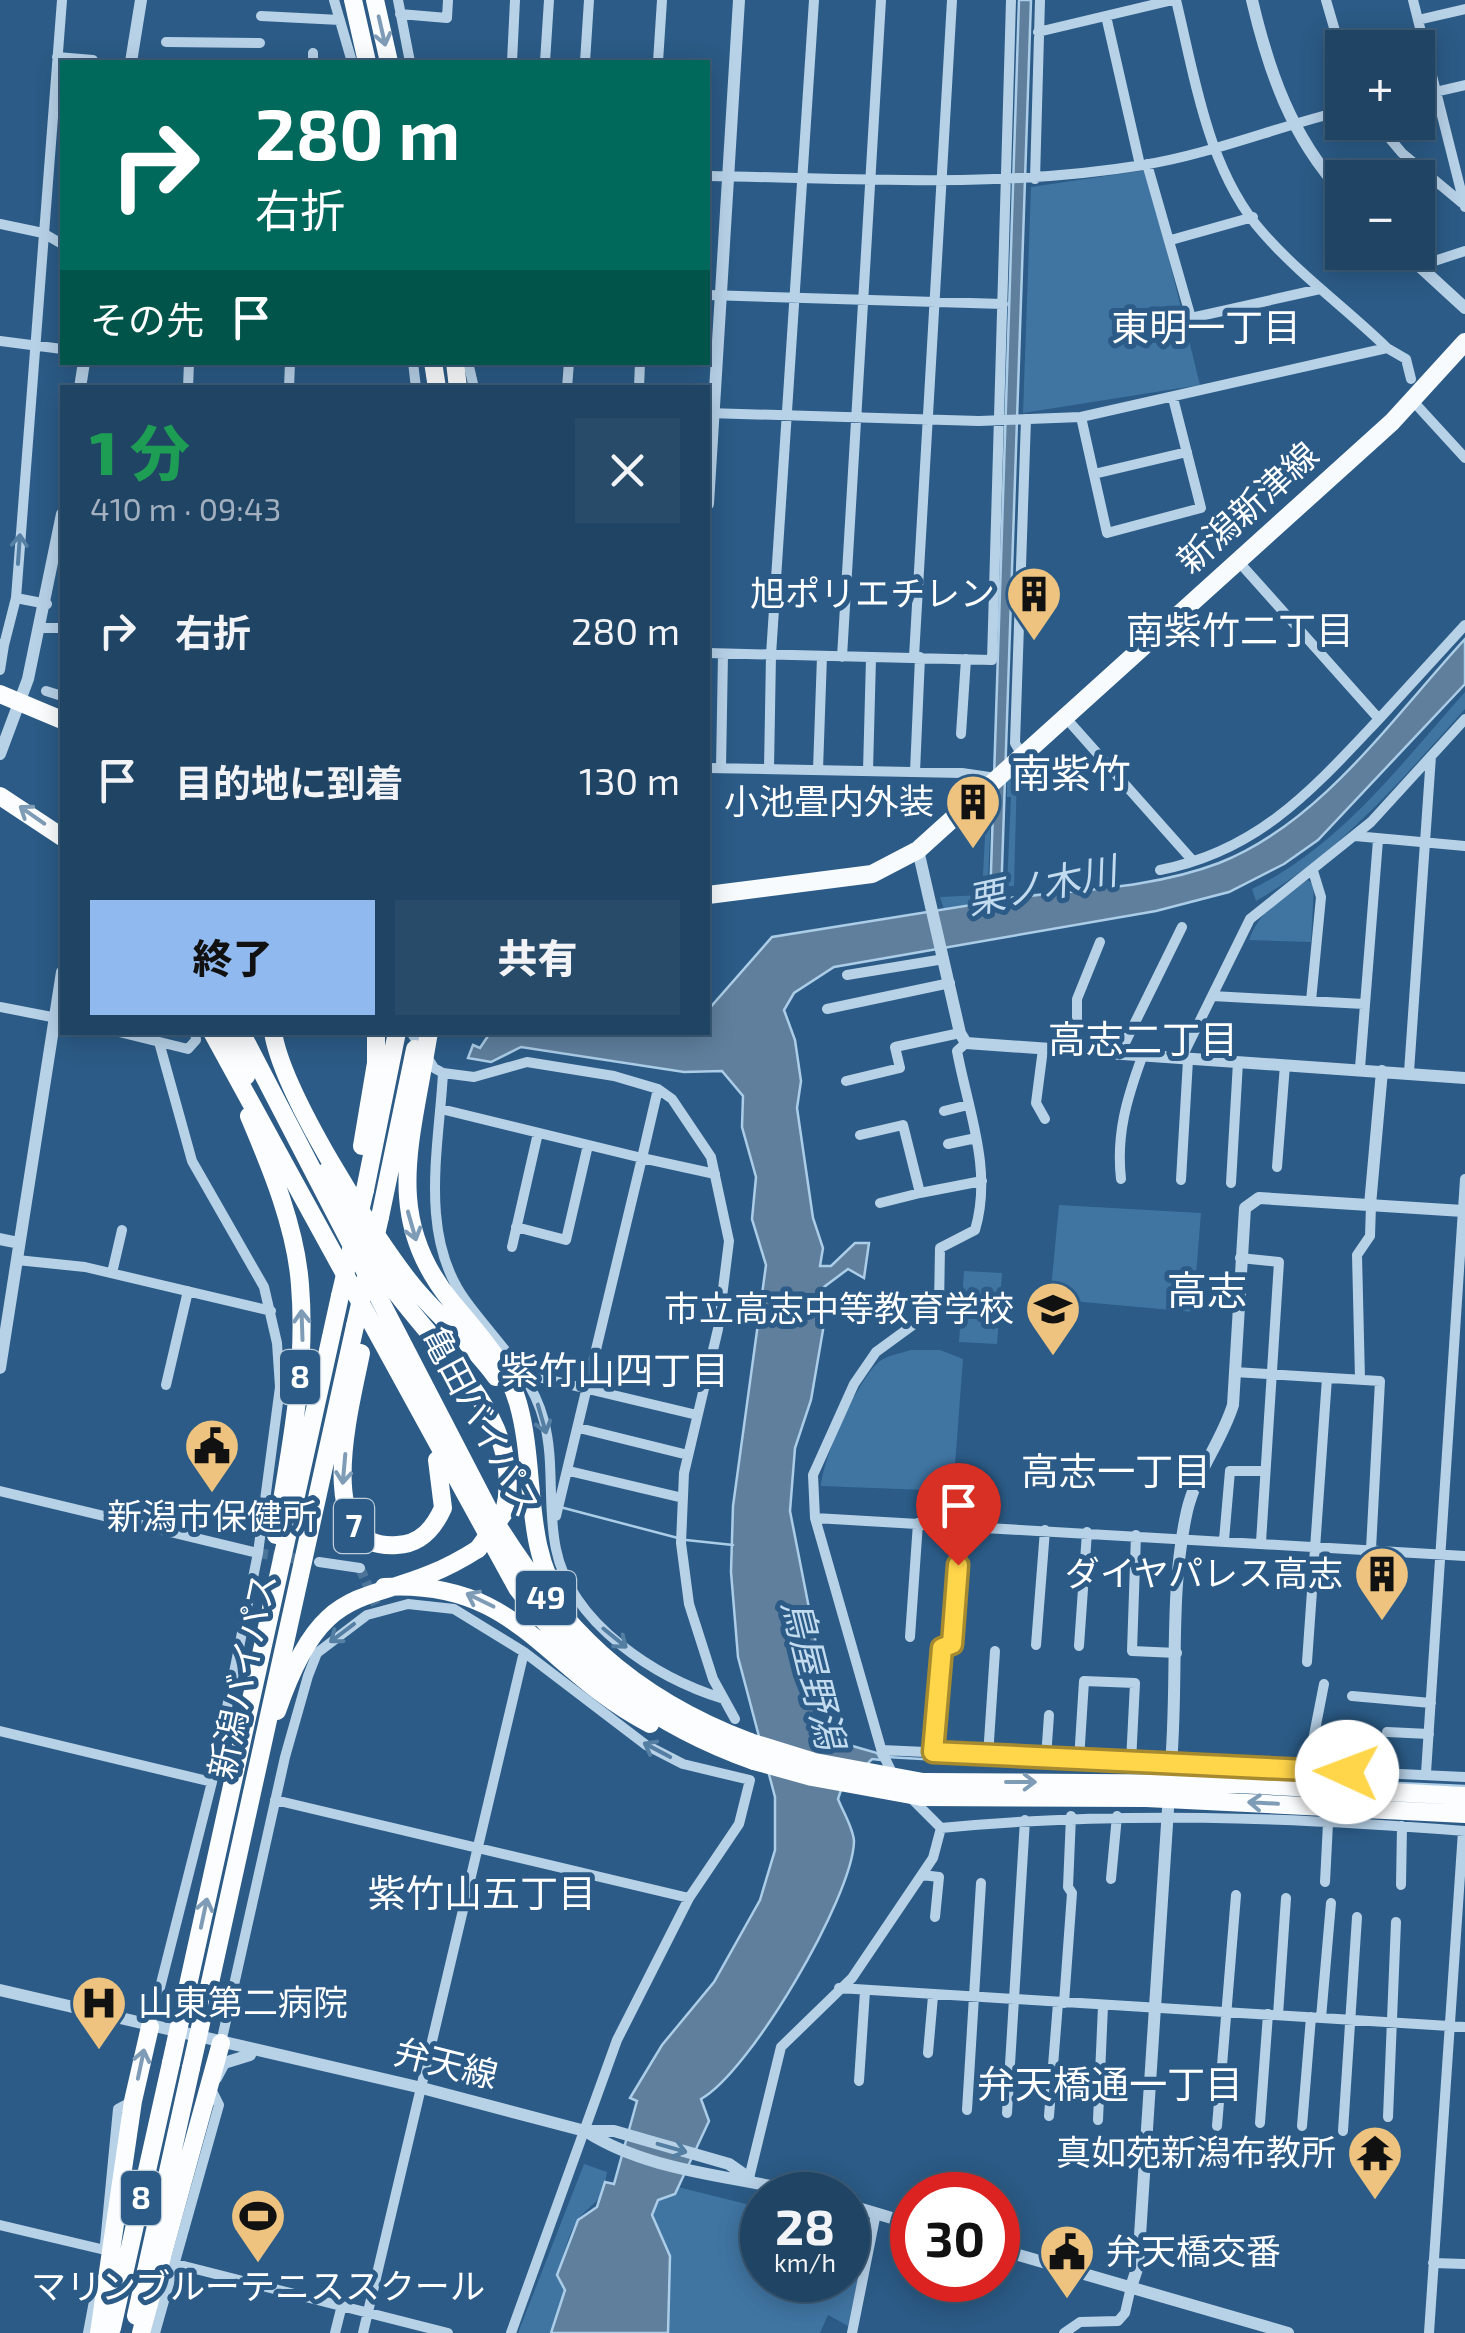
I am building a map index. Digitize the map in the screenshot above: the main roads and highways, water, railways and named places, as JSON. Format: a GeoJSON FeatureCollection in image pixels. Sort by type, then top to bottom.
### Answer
{"type":"FeatureCollection","features":[{"type":"Feature","properties":{"kind":"highway"},"geometry":{"type":"LineString","coordinates":[[353,0],[367,60]]}},
{"type":"Feature","properties":{"kind":"highway"},"geometry":{"type":"LineString","coordinates":[[374,0],[389,60]]}},
{"type":"Feature","properties":{"kind":"highway"},"geometry":{"type":"LineString","coordinates":[[0,694],[60,719]]}},
{"type":"Feature","properties":{"kind":"highway"},"geometry":{"type":"LineString","coordinates":[[0,796],[60,836]]}},
{"type":"Feature","properties":{"kind":"highway","name":"7"},"geometry":{"type":"LineString","coordinates":[[213,1035],[282,1154],[346,1292]]}},
{"type":"Feature","properties":{"kind":"highway"},"geometry":{"type":"LineString","coordinates":[[232,1035],[235,1052],[282,1154]]}},
{"type":"Feature","properties":{"kind":"highway"},"geometry":{"type":"LineString","coordinates":[[244,1035],[262,1070]]}},
{"type":"Feature","properties":{"kind":"highway"},"geometry":{"type":"LineString","coordinates":[[274,1035],[284,1072],[361,1210],[415,1289],[494,1374],[524,1434]]}},
{"type":"Feature","properties":{"kind":"highway"},"geometry":{"type":"LineString","coordinates":[[356,1260],[376,1035]]}},
{"type":"Feature","properties":{"kind":"highway"},"geometry":{"type":"LineString","coordinates":[[361,1183],[396,1035]]}},
{"type":"Feature","properties":{"kind":"highway"},"geometry":{"type":"LineString","coordinates":[[417,1044],[405,1176],[407,1208],[428,1270],[505,1373],[518,1401],[539,1550],[550,1582],[583,1639]]}},
{"type":"Feature","properties":{"kind":"highway","name":"新潟バイパス"},"geometry":{"type":"LineString","coordinates":[[110,2333],[346,1292],[356,1260],[380,1217],[417,1044]]}},
{"type":"Feature","properties":{"kind":"highway","name":"8"},"geometry":{"type":"LineString","coordinates":[[227,1064],[279,1195],[300,1280],[302,1352],[294,1430],[254,1656],[251,1699]]}},
{"type":"Feature","properties":{"kind":"highway","name":"8"},"geometry":{"type":"LineString","coordinates":[[253,1781],[301,1650],[332,1613],[478,1549],[504,1513],[509,1470],[491,1422],[452,1360],[386,1279],[262,1070]]}},
{"type":"Feature","properties":{"kind":"highway","name":"亀田バイパス"},"geometry":{"type":"LineString","coordinates":[[262,1070],[356,1260],[493,1518],[531,1580],[583,1639],[652,1695],[748,1753]]}},
{"type":"Feature","properties":{"kind":"highway","name":"7"},"geometry":{"type":"LineString","coordinates":[[356,1260],[359,1332],[342,1480],[347,1516],[368,1539],[382,1544],[410,1544],[436,1524],[444,1492],[430,1431]]}},
{"type":"Feature","properties":{"kind":"highway","name":"亀田バイパス"},"geometry":{"type":"LineString","coordinates":[[346,1292],[430,1431],[517,1588],[591,1669],[648,1710],[812,1777],[923,1789],[1146,1798],[1464,1825]]}},
{"type":"Feature","properties":{"kind":"highway","name":"新潟バイパス"},"geometry":{"type":"LineString","coordinates":[[132,2333],[253,1781],[359,1332]]}},
{"type":"Feature","properties":{"kind":"highway"},"geometry":{"type":"LineString","coordinates":[[384,1587],[442,1587],[482,1601],[507,1616],[620,1709],[685,1742],[748,1753]]}},
{"type":"Feature","properties":{"kind":"highway","name":"亀田バイパス"},"geometry":{"type":"LineString","coordinates":[[923,1789],[1238,1784],[1465,1796]]}},
{"type":"Feature","properties":{"kind":"highway"},"geometry":{"type":"LineString","coordinates":[[100,2333],[133,2101],[150,2028]]}},
{"type":"Feature","properties":{"kind":"highway"},"geometry":{"type":"LineString","coordinates":[[141,2333],[221,2043]]}},
{"type":"Feature","properties":{"kind":"main road","name":"新潟新津線"},"geometry":{"type":"LineString","coordinates":[[710,896],[872,874],[918,850],[1412,400],[1465,342]]}},
{"type":"Feature","properties":{"kind":"water","name":"鳥屋野潟"},"geometry":{"type":"Polygon","coordinates":[[[1019,0],[1031,0],[1001,899],[1139,883],[1219,863],[1256,845],[1323,795],[1465,639],[1465,684],[1318,840],[1284,864],[1229,892],[1156,911],[834,967],[794,993],[784,1010],[795,1040],[801,1081],[797,1108],[813,1218],[823,1248],[820,1266],[831,1266],[855,1243],[869,1243],[864,1278],[848,1269],[824,1287],[823,1330],[811,1400],[795,1448],[790,1511],[835,1741],[877,1753],[881,1760],[872,1759],[841,1790],[838,1799],[854,1842],[849,1868],[818,1941],[745,2055],[722,2083],[701,2099],[709,2121],[675,2194],[658,2200],[652,2215],[670,2256],[668,2333],[551,2333],[565,2290],[557,2275],[578,2220],[597,2207],[605,2182],[614,2184],[637,2101],[630,2098],[662,2045],[714,1982],[760,1900],[775,1850],[775,1797],[738,1657],[731,1572],[733,1506],[766,1265],[752,1219],[756,1177],[742,1127],[743,1096],[722,1071],[684,1072],[521,1047],[491,1062],[468,1058],[473,1045],[480,1048],[489,1035],[710,1035],[710,1008],[772,937],[990,902],[1019,0]]]}},
{"type":"Feature","properties":{"kind":"waterway"},"geometry":{"type":"LineString","coordinates":[[560,1507],[678,1538]]}},
{"type":"Feature","properties":{"kind":"waterway"},"geometry":{"type":"LineString","coordinates":[[686,1540],[733,1545]]}},
{"type":"Feature","properties":{"kind":"waterway"},"geometry":{"type":"LineString","coordinates":[[887,1757],[1164,1773]]}},
{"type":"Feature","properties":{"kind":"waterway"},"geometry":{"type":"LineString","coordinates":[[1177,1773],[1224,1775]]}},
{"type":"Feature","properties":{"kind":"waterway"},"geometry":{"type":"LineString","coordinates":[[1287,1778],[1465,1786]]}},
{"type":"Feature","properties":{"kind":"tunnel"},"geometry":{"type":"LineString","coordinates":[[258,1553],[319,1562]]}},
{"type":"Feature","properties":{"kind":"tunnel"},"geometry":{"type":"LineString","coordinates":[[360,1568],[378,1610]]}},
{"type":"Feature","properties":{"kind":"place","name":"旭ポリエチレン"},"geometry":{"type":"Point","coordinates":[1034,643]}},
{"type":"Feature","properties":{"kind":"place","name":"小池畳内外装"},"geometry":{"type":"Point","coordinates":[973,851]}},
{"type":"Feature","properties":{"kind":"place","name":"市立高志中等教育学校"},"geometry":{"type":"Point","coordinates":[1053,1358]}},
{"type":"Feature","properties":{"kind":"place","name":"新潟市保健所"},"geometry":{"type":"Point","coordinates":[212,1495]}},
{"type":"Feature","properties":{"kind":"place","name":"ダイヤパレス高志"},"geometry":{"type":"Point","coordinates":[1382,1623]}},
{"type":"Feature","properties":{"kind":"place","name":"山東第二病院"},"geometry":{"type":"Point","coordinates":[99,2052]}},
{"type":"Feature","properties":{"kind":"place","name":"真如苑新潟布教所"},"geometry":{"type":"Point","coordinates":[1375,2202]}},
{"type":"Feature","properties":{"kind":"place","name":"マリンブルーテニススクール"},"geometry":{"type":"Point","coordinates":[258,2265]}},
{"type":"Feature","properties":{"kind":"place","name":"弁天橋交番"},"geometry":{"type":"Point","coordinates":[1067,2301]}},
{"type":"Feature","properties":{"kind":"district","name":"東明一丁目"},"geometry":{"type":"Point","coordinates":[1206,328]}},
{"type":"Feature","properties":{"kind":"district","name":"南紫竹二丁目"},"geometry":{"type":"Point","coordinates":[1240,631]}},
{"type":"Feature","properties":{"kind":"district","name":"南紫竹"},"geometry":{"type":"Point","coordinates":[1071,774]}},
{"type":"Feature","properties":{"kind":"district","name":"高志二丁目"},"geometry":{"type":"Point","coordinates":[1143,1040]}},
{"type":"Feature","properties":{"kind":"district","name":"高志"},"geometry":{"type":"Point","coordinates":[1207,1291]}},
{"type":"Feature","properties":{"kind":"district","name":"紫竹山四丁目"},"geometry":{"type":"Point","coordinates":[615,1371]}},
{"type":"Feature","properties":{"kind":"district","name":"高志一丁目"},"geometry":{"type":"Point","coordinates":[1116,1472]}},
{"type":"Feature","properties":{"kind":"district","name":"紫竹山五丁目"},"geometry":{"type":"Point","coordinates":[482,1894]}},
{"type":"Feature","properties":{"kind":"district","name":"弁天橋通一丁目"},"geometry":{"type":"Point","coordinates":[1110,2085]}},
{"type":"Feature","properties":{"kind":"water label","name":"栗ノ木川"},"geometry":{"type":"Point","coordinates":[1042,886]}}]}
